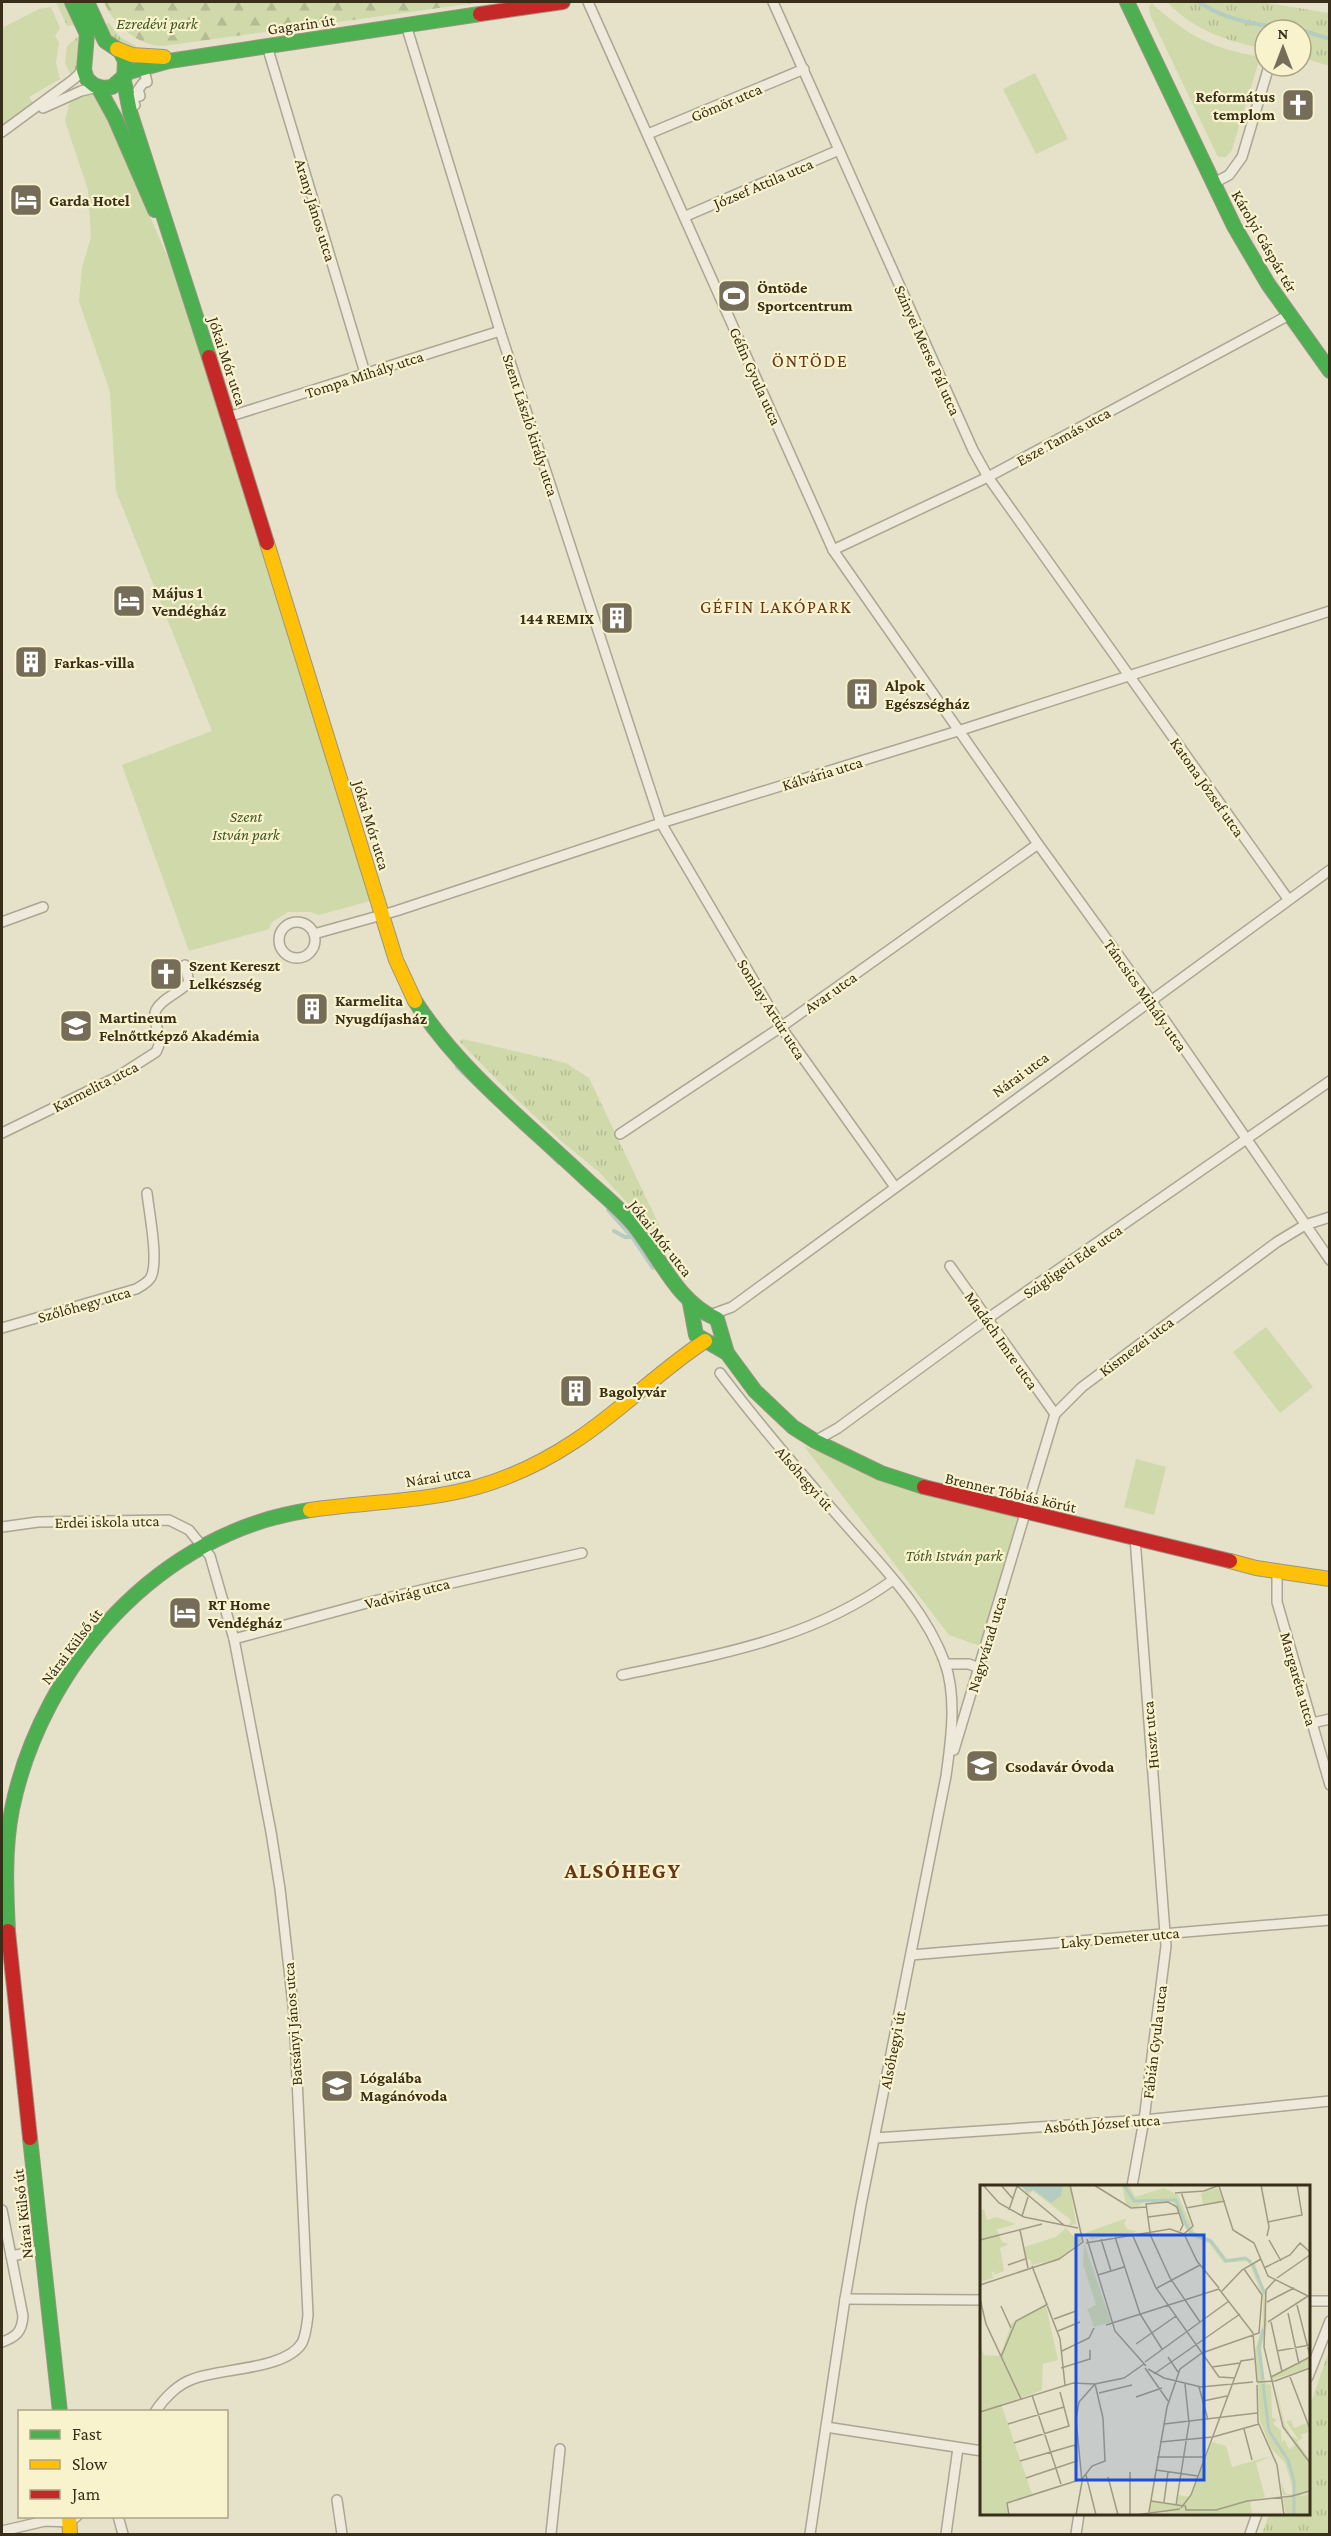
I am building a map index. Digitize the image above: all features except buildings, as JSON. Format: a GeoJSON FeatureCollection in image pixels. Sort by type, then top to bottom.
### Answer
{"type":"FeatureCollection","features":[{"type":"Feature","properties":{"kind":"street"},"geometry":{"type":"LineString","coordinates":[[72,2],[87,33],[85,60],[87,79],[98,87]]}},
{"type":"Feature","properties":{"kind":"street"},"geometry":{"type":"LineString","coordinates":[[87,2],[103,38],[126,62],[124,76]]}},
{"type":"Feature","properties":{"kind":"street","name":"Gagarin út"},"geometry":{"type":"LineString","coordinates":[[98,87],[113,86],[124,76],[138,69],[187,57],[563,2]]}},
{"type":"Feature","properties":{"kind":"street","name":"Géfin Gyula utca"},"geometry":{"type":"LineString","coordinates":[[588,2],[686,216],[833,550],[961,730]]}},
{"type":"Feature","properties":{"kind":"street","name":"Szinyei Merse Pál utca"},"geometry":{"type":"LineString","coordinates":[[773,2],[968,440],[988,477],[1128,674]]}},
{"type":"Feature","properties":{"kind":"street","name":"Károlyi Gáspár tér"},"geometry":{"type":"LineString","coordinates":[[1127,2],[1249,253],[1288,315],[1329,371]]}},
{"type":"Feature","properties":{"kind":"street","name":"Szent László király utca"},"geometry":{"type":"LineString","coordinates":[[406,25],[500,331],[661,823]]}},
{"type":"Feature","properties":{"kind":"street","name":"Arany János utca"},"geometry":{"type":"LineString","coordinates":[[267,45],[365,374]]}},
{"type":"Feature","properties":{"kind":"street"},"geometry":{"type":"LineString","coordinates":[[2,132],[74,80],[80,73],[85,60],[97,47],[114,48]]}},
{"type":"Feature","properties":{"kind":"street","name":"Gagarin út"},"geometry":{"type":"LineString","coordinates":[[114,48],[137,56],[187,57]]}},
{"type":"Feature","properties":{"kind":"street","name":"Gömör utca"},"geometry":{"type":"LineString","coordinates":[[648,134],[804,69]]}},
{"type":"Feature","properties":{"kind":"street"},"geometry":{"type":"LineString","coordinates":[[145,74],[147,82],[143,83],[138,90],[140,96],[132,98],[144,132],[152,177]]}},
{"type":"Feature","properties":{"kind":"street","name":"Jókai Mór utca"},"geometry":{"type":"LineString","coordinates":[[124,76],[130,112],[228,417],[396,960],[409,992],[429,1023],[476,1076],[633,1224],[690,1303],[700,1336]]}},
{"type":"Feature","properties":{"kind":"street","name":"Károlyi Gáspár tér"},"geometry":{"type":"LineString","coordinates":[[1214,183],[1232,172],[1242,157],[1265,78]]}},
{"type":"Feature","properties":{"kind":"street"},"geometry":{"type":"LineString","coordinates":[[25,117],[76,93],[98,87]]}},
{"type":"Feature","properties":{"kind":"street","name":"Jókai Mór utca"},"geometry":{"type":"LineString","coordinates":[[98,87],[115,118],[180,265]]}},
{"type":"Feature","properties":{"kind":"street","name":"József Attila utca"},"geometry":{"type":"LineString","coordinates":[[686,216],[839,150]]}},
{"type":"Feature","properties":{"kind":"street","name":"Esze Tamás utca"},"geometry":{"type":"LineString","coordinates":[[833,550],[988,477],[1288,315]]}},
{"type":"Feature","properties":{"kind":"street","name":"Tompa Mihály utca"},"geometry":{"type":"LineString","coordinates":[[228,417],[500,331]]}},
{"type":"Feature","properties":{"kind":"street","name":"Kálvária utca"},"geometry":{"type":"LineString","coordinates":[[314,934],[382,915],[661,823],[961,730],[1128,674],[1329,611]]}},
{"type":"Feature","properties":{"kind":"street","name":"Katona József utca"},"geometry":{"type":"LineString","coordinates":[[1128,674],[1288,899]]}},
{"type":"Feature","properties":{"kind":"street","name":"Táncsics Mihály utca"},"geometry":{"type":"LineString","coordinates":[[961,730],[1038,844],[1150,999],[1329,1260]]}},
{"type":"Feature","properties":{"kind":"street","name":"Somlay Artúr utca"},"geometry":{"type":"LineString","coordinates":[[661,823],[781,1027],[895,1187]]}},
{"type":"Feature","properties":{"kind":"street","name":"Avar utca"},"geometry":{"type":"LineString","coordinates":[[620,1134],[781,1027],[1038,844]]}},
{"type":"Feature","properties":{"kind":"street","name":"Nárai utca"},"geometry":{"type":"LineString","coordinates":[[709,1315],[732,1307],[1329,870]]}},
{"type":"Feature","properties":{"kind":"street"},"geometry":{"type":"LineString","coordinates":[[2,922],[43,907]]}},
{"type":"Feature","properties":{"kind":"street"},"geometry":{"type":"LineString","coordinates":[[290,923],[304,923],[314,934],[314,948],[303,957],[289,957],[279,946],[280,932],[290,923]]}},
{"type":"Feature","properties":{"kind":"street","name":"Karmelita utca"},"geometry":{"type":"LineString","coordinates":[[2,1133],[117,1077],[156,1052],[160,1046],[160,1036],[154,1016],[156,1009],[189,982],[185,965]]}},
{"type":"Feature","properties":{"kind":"street","name":"Szigligeti Ede utca"},"geometry":{"type":"LineString","coordinates":[[815,1441],[838,1428],[987,1319],[1329,1081]]}},
{"type":"Feature","properties":{"kind":"street","name":"Szőlőhegy utca"},"geometry":{"type":"LineString","coordinates":[[2,1328],[136,1289],[145,1284],[151,1276],[154,1261],[147,1193]]}},
{"type":"Feature","properties":{"kind":"street","name":"Kismezei utca"},"geometry":{"type":"LineString","coordinates":[[1026,1511],[1055,1414],[1082,1387],[1277,1242],[1305,1225],[1329,1217]]}},
{"type":"Feature","properties":{"kind":"street","name":"Madách Imre utca"},"geometry":{"type":"LineString","coordinates":[[950,1266],[1055,1414]]}},
{"type":"Feature","properties":{"kind":"street","name":"Jókai Mór utca"},"geometry":{"type":"LineString","coordinates":[[690,1303],[718,1320],[720,1328]]}},
{"type":"Feature","properties":{"kind":"street","name":"Nárai utca"},"geometry":{"type":"LineString","coordinates":[[720,1328],[732,1307]]}},
{"type":"Feature","properties":{"kind":"street"},"geometry":{"type":"LineString","coordinates":[[709,1315],[699,1318],[700,1336],[716,1338],[720,1328]]}},
{"type":"Feature","properties":{"kind":"street","name":"Brenner Tóbiás körút"},"geometry":{"type":"LineString","coordinates":[[720,1328],[727,1353],[755,1391],[793,1427],[815,1441],[881,1473],[912,1484],[1276,1573],[1329,1579]]}},
{"type":"Feature","properties":{"kind":"street","name":"Nárai utca"},"geometry":{"type":"LineString","coordinates":[[203,1546],[231,1532],[276,1517],[453,1492],[496,1481],[525,1470],[581,1438],[653,1381],[684,1348],[700,1336]]}},
{"type":"Feature","properties":{"kind":"street","name":"Brenner Tóbiás körút"},"geometry":{"type":"LineString","coordinates":[[700,1336],[727,1353]]}},
{"type":"Feature","properties":{"kind":"street","name":"Alsóhegyi út"},"geometry":{"type":"LineString","coordinates":[[720,1373],[767,1435],[893,1580],[928,1626],[945,1664],[951,1707],[951,1740],[946,1776],[845,2300],[810,2535]]}},
{"type":"Feature","properties":{"kind":"street","name":"Nagyvárad utca"},"geometry":{"type":"LineString","coordinates":[[946,1776],[1026,1511]]}},
{"type":"Feature","properties":{"kind":"street","name":"Erdei iskola utca"},"geometry":{"type":"LineString","coordinates":[[2,1527],[38,1522],[169,1520],[189,1530],[203,1546]]}},
{"type":"Feature","properties":{"kind":"street","name":"Huszt utca"},"geometry":{"type":"LineString","coordinates":[[1135,1538],[1166,1932]]}},
{"type":"Feature","properties":{"kind":"street","name":"Batsányi János utca"},"geometry":{"type":"LineString","coordinates":[[157,2410],[170,2394],[193,2379],[273,2361],[296,2350],[303,2342],[308,2315],[290,1972],[271,1832],[234,1639],[210,1556],[203,1546]]}},
{"type":"Feature","properties":{"kind":"street","name":"Nárai Külső út"},"geometry":{"type":"LineString","coordinates":[[60,2410],[8,1930],[7,1841],[19,1779],[39,1725],[66,1675],[105,1624],[128,1602],[175,1563],[203,1546]]}},
{"type":"Feature","properties":{"kind":"street","name":"Vadvirág utca"},"geometry":{"type":"LineString","coordinates":[[234,1639],[378,1600],[582,1553]]}},
{"type":"Feature","properties":{"kind":"street","name":"Margaréta utca"},"geometry":{"type":"LineString","coordinates":[[1276,1573],[1277,1602],[1329,1785]]}},
{"type":"Feature","properties":{"kind":"street"},"geometry":{"type":"LineString","coordinates":[[622,1675],[769,1641],[863,1602],[893,1580]]}},
{"type":"Feature","properties":{"kind":"street"},"geometry":{"type":"LineString","coordinates":[[945,1664],[969,1664],[979,1668]]}},
{"type":"Feature","properties":{"kind":"street"},"geometry":{"type":"LineString","coordinates":[[1312,1723],[1329,1719]]}},
{"type":"Feature","properties":{"kind":"street","name":"Laky Demeter utca"},"geometry":{"type":"LineString","coordinates":[[911,1955],[1329,1920]]}},
{"type":"Feature","properties":{"kind":"street","name":"Fábián Gyula utca"},"geometry":{"type":"LineString","coordinates":[[1132,2185],[1144,2120],[1166,1932]]}},
{"type":"Feature","properties":{"kind":"street","name":"Asbóth József utca"},"geometry":{"type":"LineString","coordinates":[[875,2138],[1144,2120],[1329,2101]]}},
{"type":"Feature","properties":{"kind":"street"},"geometry":{"type":"LineString","coordinates":[[2,2210],[22,2316],[20,2332],[13,2338],[2,2342]]}},
{"type":"Feature","properties":{"kind":"street"},"geometry":{"type":"LineString","coordinates":[[11,2256],[43,2250]]}},
{"type":"Feature","properties":{"kind":"street"},"geometry":{"type":"LineString","coordinates":[[845,2300],[980,2300]]}},
{"type":"Feature","properties":{"kind":"street"},"geometry":{"type":"LineString","coordinates":[[1310,2301],[1329,2301]]}},
{"type":"Feature","properties":{"kind":"street"},"geometry":{"type":"LineString","coordinates":[[1310,2372],[1329,2320]]}},
{"type":"Feature","properties":{"kind":"street"},"geometry":{"type":"LineString","coordinates":[[826,2427],[980,2451]]}},
{"type":"Feature","properties":{"kind":"street"},"geometry":{"type":"LineString","coordinates":[[945,2535],[958,2448]]}},
{"type":"Feature","properties":{"kind":"street"},"geometry":{"type":"LineString","coordinates":[[551,2535],[560,2449]]}},
{"type":"Feature","properties":{"kind":"street"},"geometry":{"type":"LineString","coordinates":[[337,2500],[342,2535]]}},
{"type":"Feature","properties":{"kind":"street"},"geometry":{"type":"LineString","coordinates":[[1076,2535],[1079,2515]]}},
{"type":"Feature","properties":{"kind":"street"},"geometry":{"type":"LineString","coordinates":[[1250,2535],[1257,2515]]}},
{"type":"Feature","properties":{"kind":"street"},"geometry":{"type":"LineString","coordinates":[[118,2518],[123,2535]]}},
{"type":"Feature","properties":{"kind":"street"},"geometry":{"type":"LineString","coordinates":[[2,2532],[45,2521],[72,2522]]}},
{"type":"Feature","properties":{"kind":"green space"},"geometry":{"type":"Polygon","coordinates":[[[56,2],[66,2],[78,24],[67,26],[56,2]]]}},
{"type":"Feature","properties":{"kind":"green space","name":"Ezredévi park"},"geometry":{"type":"Polygon","coordinates":[[[104,2],[483,2],[163,46],[136,38],[120,26],[104,2]]]}},
{"type":"Feature","properties":{"kind":"green space"},"geometry":{"type":"Polygon","coordinates":[[[1167,2],[1260,2],[1329,13],[1329,66],[1313,61],[1313,18],[1253,18],[1253,46],[1200,28],[1167,2]]]}},
{"type":"Feature","properties":{"kind":"green space"},"geometry":{"type":"Polygon","coordinates":[[[1151,3],[1177,24],[1201,39],[1253,55],[1254,78],[1232,150],[1226,157],[1218,157],[1151,17],[1149,8],[1151,3]]]}},
{"type":"Feature","properties":{"kind":"green space"},"geometry":{"type":"Polygon","coordinates":[[[51,7],[60,28],[55,36],[59,42],[56,63],[60,79],[29,97],[33,103],[45,96],[2,126],[2,28],[39,9],[51,7]]]}},
{"type":"Feature","properties":{"kind":"green space"},"geometry":{"type":"Polygon","coordinates":[[[109,23],[120,37],[136,46],[138,52],[112,41],[102,25],[109,23]]]}},
{"type":"Feature","properties":{"kind":"green space"},"geometry":{"type":"Polygon","coordinates":[[[82,33],[80,56],[71,76],[65,63],[67,46],[82,33]]]}},
{"type":"Feature","properties":{"kind":"green space"},"geometry":{"type":"Polygon","coordinates":[[[1035,73],[1068,139],[1036,154],[1003,89],[1035,73]]]}},
{"type":"Feature","properties":{"kind":"green space","name":"Szent István park"},"geometry":{"type":"Polygon","coordinates":[[[91,90],[102,106],[175,274],[370,901],[319,915],[311,912],[288,912],[272,922],[269,929],[189,951],[122,765],[212,731],[116,491],[110,392],[79,301],[82,268],[91,237],[88,190],[65,121],[71,97],[91,90]]]}},
{"type":"Feature","properties":{"kind":"green space"},"geometry":{"type":"Polygon","coordinates":[[[463,1039],[566,1063],[589,1078],[669,1246],[666,1250],[644,1221],[599,1172],[560,1140],[510,1093],[459,1041],[463,1039]]]}},
{"type":"Feature","properties":{"kind":"green space"},"geometry":{"type":"Polygon","coordinates":[[[1266,1327],[1313,1387],[1280,1413],[1233,1352],[1266,1327]]]}},
{"type":"Feature","properties":{"kind":"green space","name":"Tóth István park"},"geometry":{"type":"Polygon","coordinates":[[[804,1446],[917,1493],[1019,1513],[983,1647],[949,1635],[804,1446]]]}},
{"type":"Feature","properties":{"kind":"green space"},"geometry":{"type":"Polygon","coordinates":[[[1136,1459],[1166,1467],[1154,1515],[1124,1507],[1136,1459]]]}},
{"type":"Feature","properties":{"kind":"green space"},"geometry":{"type":"Polygon","coordinates":[[[1329,2351],[1329,2534],[1262,2534],[1269,2515],[1310,2515],[1310,2405],[1329,2351]]]}},
{"type":"Feature","properties":{"kind":"waterway"},"geometry":{"type":"LineString","coordinates":[[1199,2],[1221,14],[1253,23]]}},
{"type":"Feature","properties":{"kind":"waterway"},"geometry":{"type":"LineString","coordinates":[[1313,34],[1330,39]]}},
{"type":"Feature","properties":{"kind":"waterway"},"geometry":{"type":"LineString","coordinates":[[457,1067],[511,1118]]}},
{"type":"Feature","properties":{"kind":"waterway"},"geometry":{"type":"LineString","coordinates":[[528,1133],[559,1163]]}},
{"type":"Feature","properties":{"kind":"waterway"},"geometry":{"type":"LineString","coordinates":[[608,1210],[632,1237],[653,1268]]}},
{"type":"Feature","properties":{"kind":"waterway"},"geometry":{"type":"LineString","coordinates":[[614,1231],[625,1237],[632,1237]]}},
{"type":"Feature","properties":{"kind":"traffic: fast"},"geometry":{"type":"LineString","coordinates":[[72,2],[87,34],[84,70],[87,79],[103,88],[112,87],[129,72],[169,61],[480,14]]}},
{"type":"Feature","properties":{"kind":"traffic: fast"},"geometry":{"type":"LineString","coordinates":[[87,2],[105,41],[120,51],[125,61],[124,81],[130,112],[209,357]]}},
{"type":"Feature","properties":{"kind":"traffic: fast"},"geometry":{"type":"LineString","coordinates":[[1127,2],[1234,226],[1268,284],[1330,371]]}},
{"type":"Feature","properties":{"kind":"traffic: fast"},"geometry":{"type":"LineString","coordinates":[[98,87],[115,118],[155,210]]}},
{"type":"Feature","properties":{"kind":"traffic: fast"},"geometry":{"type":"LineString","coordinates":[[415,1001],[452,1050],[473,1073],[629,1219],[680,1290],[691,1302],[717,1319],[727,1353]]}},
{"type":"Feature","properties":{"kind":"traffic: fast"},"geometry":{"type":"LineString","coordinates":[[690,1303],[696,1335],[727,1353],[755,1391],[793,1427],[815,1441],[881,1473],[924,1487]]}},
{"type":"Feature","properties":{"kind":"traffic: fast"},"geometry":{"type":"LineString","coordinates":[[8,1931],[6,1885],[9,1824],[12,1809],[27,1755],[50,1704],[80,1656],[116,1613],[158,1576],[204,1546],[255,1523],[310,1510]]}},
{"type":"Feature","properties":{"kind":"traffic: fast"},"geometry":{"type":"LineString","coordinates":[[30,2138],[60,2410]]}},
{"type":"Feature","properties":{"kind":"traffic: slow"},"geometry":{"type":"LineString","coordinates":[[117,49],[132,55],[164,57]]}},
{"type":"Feature","properties":{"kind":"traffic: slow"},"geometry":{"type":"LineString","coordinates":[[267,543],[396,960],[415,1001]]}},
{"type":"Feature","properties":{"kind":"traffic: slow"},"geometry":{"type":"LineString","coordinates":[[310,1510],[415,1499],[457,1492],[490,1483],[528,1468],[592,1429],[705,1341]]}},
{"type":"Feature","properties":{"kind":"traffic: slow"},"geometry":{"type":"LineString","coordinates":[[1230,1561],[1256,1568],[1330,1579]]}},
{"type":"Feature","properties":{"kind":"traffic: slow"},"geometry":{"type":"LineString","coordinates":[[69,2518],[70,2534]]}},
{"type":"Feature","properties":{"kind":"traffic: jam"},"geometry":{"type":"LineString","coordinates":[[480,14],[563,2]]}},
{"type":"Feature","properties":{"kind":"traffic: jam"},"geometry":{"type":"LineString","coordinates":[[209,357],[267,543]]}},
{"type":"Feature","properties":{"kind":"traffic: jam"},"geometry":{"type":"LineString","coordinates":[[924,1487],[1230,1561]]}},
{"type":"Feature","properties":{"kind":"traffic: jam"},"geometry":{"type":"LineString","coordinates":[[8,1931],[30,2138]]}},
{"type":"Feature","properties":{"kind":"place","name":"Református templom"},"geometry":{"type":"Point","coordinates":[1298,105]}},
{"type":"Feature","properties":{"kind":"place","name":"Garda Hotel"},"geometry":{"type":"Point","coordinates":[26,200]}},
{"type":"Feature","properties":{"kind":"place","name":"Öntöde Sportcentrum"},"geometry":{"type":"Point","coordinates":[734,296]}},
{"type":"Feature","properties":{"kind":"place","name":"Május 1 Vendégház"},"geometry":{"type":"Point","coordinates":[129,601]}},
{"type":"Feature","properties":{"kind":"place","name":"144 REMIX"},"geometry":{"type":"Point","coordinates":[617,618]}},
{"type":"Feature","properties":{"kind":"place","name":"Farkas-villa"},"geometry":{"type":"Point","coordinates":[31,662]}},
{"type":"Feature","properties":{"kind":"place","name":"Alpok Egészségház"},"geometry":{"type":"Point","coordinates":[862,694]}},
{"type":"Feature","properties":{"kind":"place","name":"Szent Kereszt Lelkészség"},"geometry":{"type":"Point","coordinates":[166,974]}},
{"type":"Feature","properties":{"kind":"place","name":"Karmelita Nyugdíjasház"},"geometry":{"type":"Point","coordinates":[312,1009]}},
{"type":"Feature","properties":{"kind":"place","name":"Martineum Felnőttképző Akadémia"},"geometry":{"type":"Point","coordinates":[76,1026]}},
{"type":"Feature","properties":{"kind":"place","name":"Bagolyvár"},"geometry":{"type":"Point","coordinates":[576,1391]}},
{"type":"Feature","properties":{"kind":"place","name":"RT Home Vendégház"},"geometry":{"type":"Point","coordinates":[185,1613]}},
{"type":"Feature","properties":{"kind":"place","name":"Csodavár Óvoda"},"geometry":{"type":"Point","coordinates":[982,1766]}},
{"type":"Feature","properties":{"kind":"place","name":"Lógalába Magánóvoda"},"geometry":{"type":"Point","coordinates":[337,2086]}},
{"type":"Feature","properties":{"kind":"district","name":"ÖNTÖDE"},"geometry":{"type":"Point","coordinates":[810,361]}},
{"type":"Feature","properties":{"kind":"district","name":"GÉFIN LAKÓPARK"},"geometry":{"type":"Point","coordinates":[776,607]}},
{"type":"Feature","properties":{"kind":"district","name":"ALSÓHEGY"},"geometry":{"type":"Point","coordinates":[623,1870]}}]}
